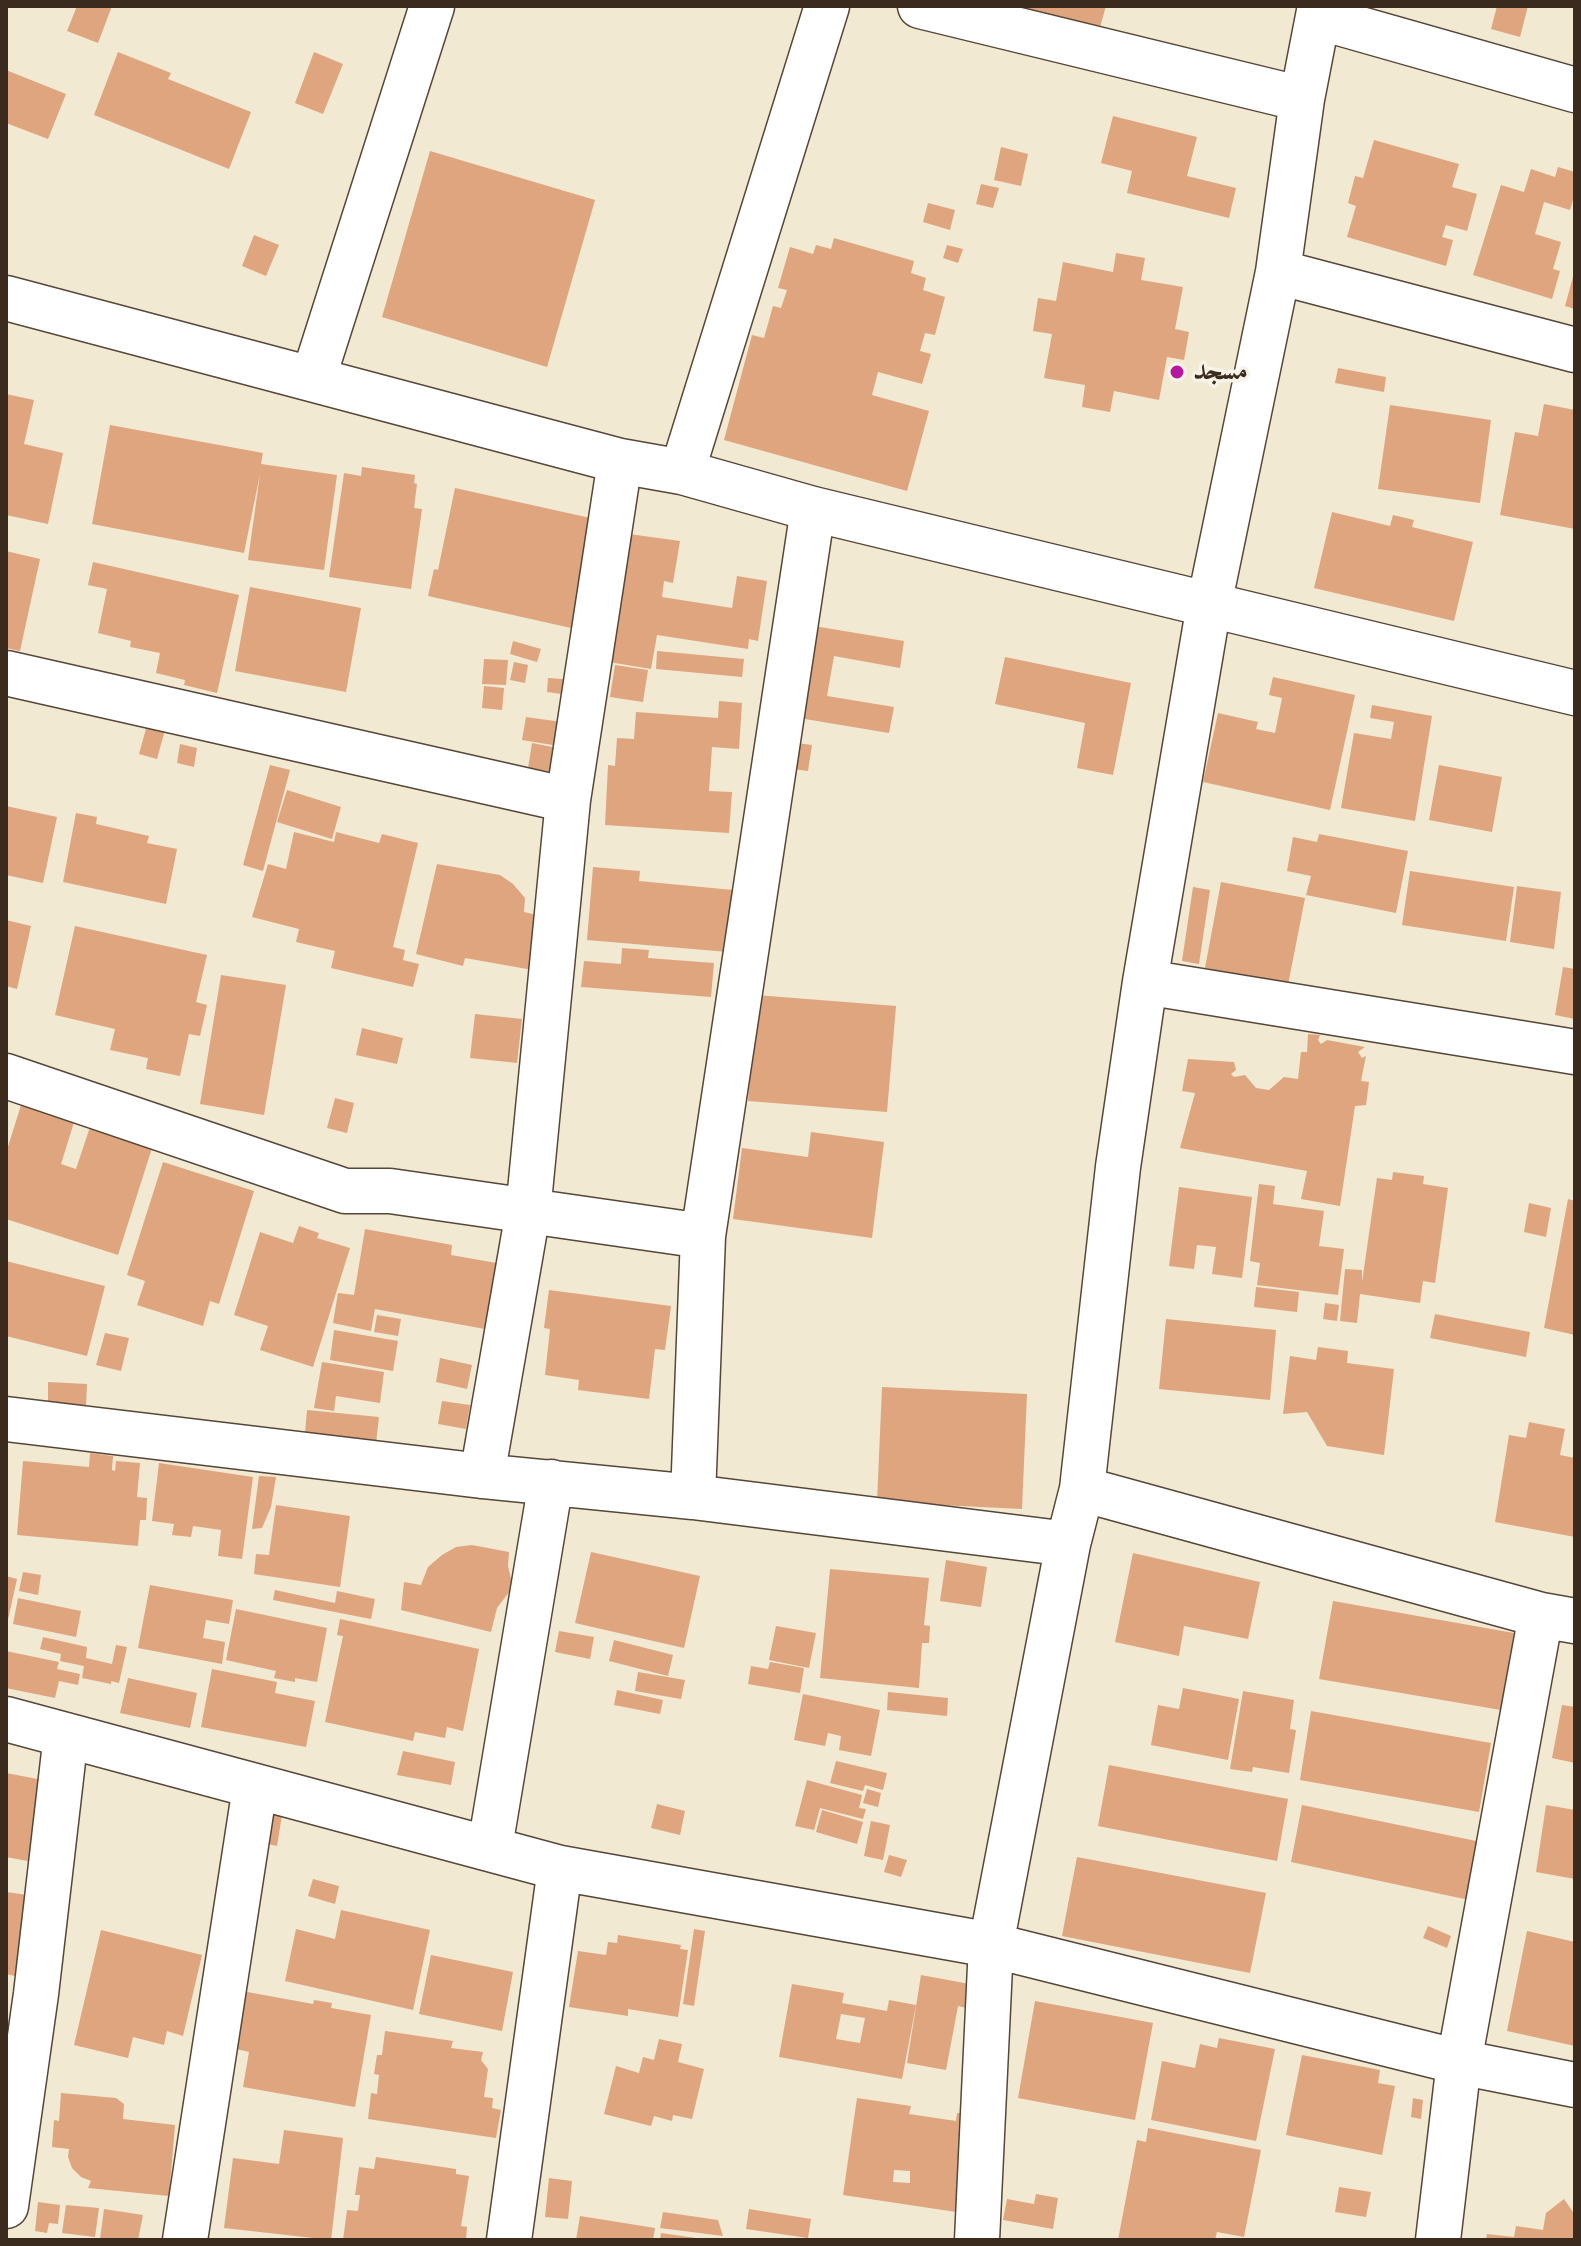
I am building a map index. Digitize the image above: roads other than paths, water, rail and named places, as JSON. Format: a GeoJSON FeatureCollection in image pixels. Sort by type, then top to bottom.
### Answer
{"type":"FeatureCollection","features":[{"type":"Feature","properties":{"kind":"street"},"geometry":{"type":"LineString","coordinates":[[313,379],[432,6]]}},
{"type":"Feature","properties":{"kind":"street"},"geometry":{"type":"LineString","coordinates":[[682,472],[827,6]]}},
{"type":"Feature","properties":{"kind":"street"},"geometry":{"type":"LineString","coordinates":[[920,6],[1302,99]]}},
{"type":"Feature","properties":{"kind":"street"},"geometry":{"type":"LineString","coordinates":[[977,2240],[991,1945],[1068,1544],[1082,1489],[1118,1167],[1145,982],[1209,605],[1278,272],[1302,99],[1319,12],[1575,90]]}},
{"type":"Feature","properties":{"kind":"street"},"geometry":{"type":"LineString","coordinates":[[1278,272],[1575,350]]}},
{"type":"Feature","properties":{"kind":"street"},"geometry":{"type":"LineString","coordinates":[[6,298],[620,461],[682,472],[813,509],[1575,693]]}},
{"type":"Feature","properties":{"kind":"street"},"geometry":{"type":"LineString","coordinates":[[482,1476],[528,1212],[568,800],[620,461]]}},
{"type":"Feature","properties":{"kind":"street"},"geometry":{"type":"LineString","coordinates":[[693,1497],[703,1236],[813,509]]}},
{"type":"Feature","properties":{"kind":"street"},"geometry":{"type":"LineString","coordinates":[[6,673],[568,800]]}},
{"type":"Feature","properties":{"kind":"street"},"geometry":{"type":"LineString","coordinates":[[1145,982],[1575,1052]]}},
{"type":"Feature","properties":{"kind":"street"},"geometry":{"type":"LineString","coordinates":[[6,1076],[345,1191],[390,1191],[703,1236]]}},
{"type":"Feature","properties":{"kind":"street"},"geometry":{"type":"LineString","coordinates":[[6,1419],[482,1476],[693,1497],[1068,1544]]}},
{"type":"Feature","properties":{"kind":"street"},"geometry":{"type":"LineString","coordinates":[[490,1847],[551,1482]]}},
{"type":"Feature","properties":{"kind":"street"},"geometry":{"type":"LineString","coordinates":[[1082,1489],[1558,1618],[1459,2062],[1438,2240]]}},
{"type":"Feature","properties":{"kind":"street"},"geometry":{"type":"LineString","coordinates":[[6,1719],[560,1868],[991,1945],[1459,2062],[1575,2085]]}},
{"type":"Feature","properties":{"kind":"street"},"geometry":{"type":"LineString","coordinates":[[6,2206],[21,1992],[66,1735]]}},
{"type":"Feature","properties":{"kind":"street"},"geometry":{"type":"LineString","coordinates":[[185,2240],[255,1787]]}},
{"type":"Feature","properties":{"kind":"street"},"geometry":{"type":"LineString","coordinates":[[509,2240],[560,1868]]}},
{"type":"Feature","properties":{"kind":"place","name":"مسجد"},"geometry":{"type":"Point","coordinates":[1177,372]}}]}
